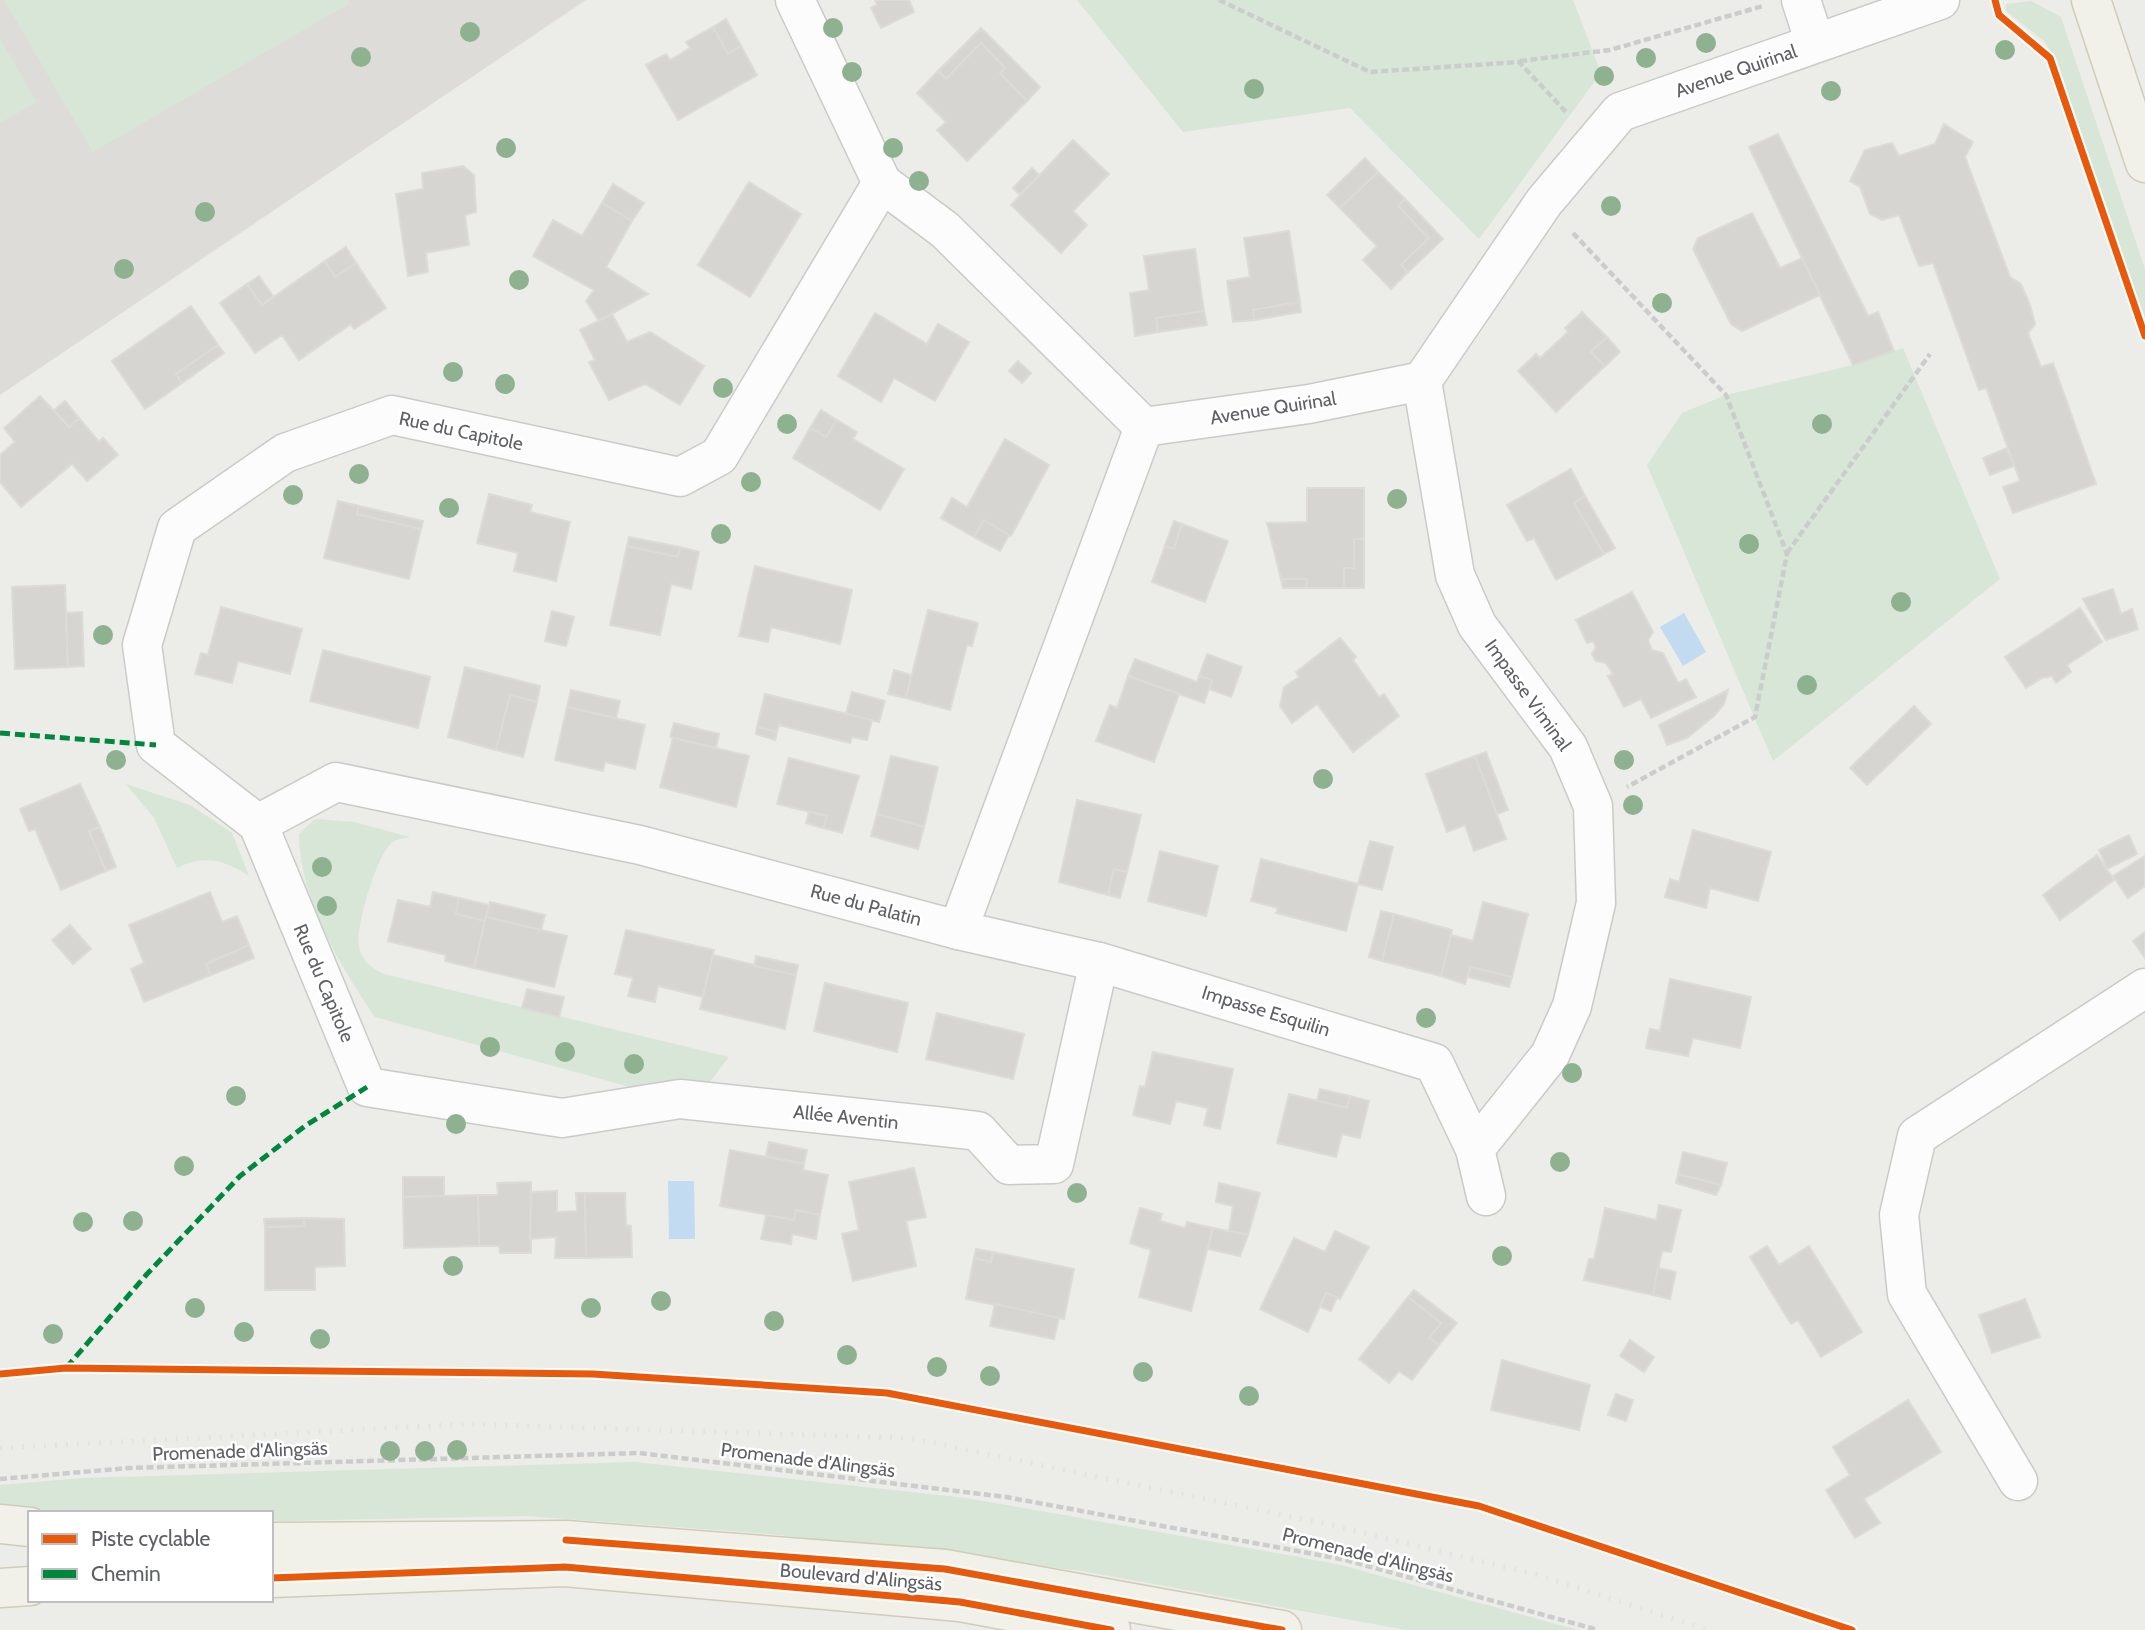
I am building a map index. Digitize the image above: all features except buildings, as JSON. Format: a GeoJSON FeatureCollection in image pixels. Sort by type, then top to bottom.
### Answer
{"type":"FeatureCollection","features":[{"type":"Feature","properties":{"kind":"main road"},"geometry":{"type":"LineString","coordinates":[[2091,0],[2145,163]]}},
{"type":"Feature","properties":{"kind":"main road"},"geometry":{"type":"LineString","coordinates":[[0,1524],[28,1527]]}},
{"type":"Feature","properties":{"kind":"main road","name":"Boulevard d'Alingsäs"},"geometry":{"type":"LineString","coordinates":[[273,1542],[566,1540],[945,1569],[1282,1630]]}},
{"type":"Feature","properties":{"kind":"main road"},"geometry":{"type":"LineString","coordinates":[[0,1544],[28,1544]]}},
{"type":"Feature","properties":{"kind":"main road","name":"Boulevard d'Alingsäs"},"geometry":{"type":"LineString","coordinates":[[273,1578],[565,1567],[960,1602],[1111,1630]]}},
{"type":"Feature","properties":{"kind":"main road"},"geometry":{"type":"LineString","coordinates":[[0,1588],[28,1586]]}},
{"type":"Feature","properties":{"kind":"street"},"geometry":{"type":"LineString","coordinates":[[794,0],[882,183],[945,230],[1144,427],[958,930]]}},
{"type":"Feature","properties":{"kind":"street","name":"Avenue Quirinal"},"geometry":{"type":"LineString","coordinates":[[1144,427],[1309,404],[1422,381],[1544,202],[1620,111],[1940,0]]}},
{"type":"Feature","properties":{"kind":"street","name":"Avenue Quirinal"},"geometry":{"type":"LineString","coordinates":[[1787,2],[1815,43]]}},
{"type":"Feature","properties":{"kind":"street","name":"Rue du Capitole"},"geometry":{"type":"LineString","coordinates":[[421,1097],[367,1087],[258,824],[156,745],[142,645],[177,528],[285,453],[392,415],[680,477],[719,456],[882,183]]}},
{"type":"Feature","properties":{"kind":"street","name":"Impasse Viminal"},"geometry":{"type":"LineString","coordinates":[[1422,381],[1455,575],[1477,625],[1568,747],[1593,806],[1596,903],[1572,1006],[1549,1055],[1475,1149]]}},
{"type":"Feature","properties":{"kind":"street","name":"Rue du Palatin"},"geometry":{"type":"LineString","coordinates":[[258,824],[336,782],[640,845],[958,930]]}},
{"type":"Feature","properties":{"kind":"street","name":"Impasse Esquilin"},"geometry":{"type":"LineString","coordinates":[[958,930],[1099,962],[1434,1063],[1475,1149],[1486,1196]]}},
{"type":"Feature","properties":{"kind":"street","name":"Allée Aventin"},"geometry":{"type":"LineString","coordinates":[[421,1097],[562,1118],[680,1099],[978,1131],[1009,1165],[1054,1164],[1099,962]]}},
{"type":"Feature","properties":{"kind":"street"},"geometry":{"type":"LineString","coordinates":[[2018,1481],[1907,1294],[1899,1214],[1917,1136],[2145,988]]}},
{"type":"Feature","properties":{"kind":"path"},"geometry":{"type":"LineString","coordinates":[[1219,0],[1370,72],[1519,62],[1610,50],[1787,2]]}},
{"type":"Feature","properties":{"kind":"path"},"geometry":{"type":"LineString","coordinates":[[1519,62],[1566,112],[1563,125]]}},
{"type":"Feature","properties":{"kind":"path"},"geometry":{"type":"LineString","coordinates":[[1544,202],[1726,395],[1787,554]]}},
{"type":"Feature","properties":{"kind":"path"},"geometry":{"type":"LineString","coordinates":[[1593,806],[1755,717],[1787,554],[1930,354]]}},
{"type":"Feature","properties":{"kind":"shaded area"},"geometry":{"type":"Polygon","coordinates":[[[0,0],[586,0],[0,395],[0,0]]]}},
{"type":"Feature","properties":{"kind":"green space"},"geometry":{"type":"Polygon","coordinates":[[[4,0],[348,0],[350,3],[93,152],[4,0]]]}},
{"type":"Feature","properties":{"kind":"green space"},"geometry":{"type":"Polygon","coordinates":[[[1077,0],[1573,0],[1601,73],[1479,239],[1350,108],[1183,132],[1077,0]]]}},
{"type":"Feature","properties":{"kind":"green space"},"geometry":{"type":"Polygon","coordinates":[[[2031,1],[2061,17],[2145,269],[2145,322],[2057,61],[2044,41],[2006,11],[2006,4],[2031,1]]]}},
{"type":"Feature","properties":{"kind":"green space"},"geometry":{"type":"Polygon","coordinates":[[[0,39],[37,102],[0,123],[0,39]]]}},
{"type":"Feature","properties":{"kind":"green space"},"geometry":{"type":"Polygon","coordinates":[[[1903,348],[2000,579],[1773,761],[1647,465],[1682,413],[1726,395],[1853,365],[1903,348]]]}},
{"type":"Feature","properties":{"kind":"green space"},"geometry":{"type":"Polygon","coordinates":[[[126,784],[190,805],[232,833],[249,876],[232,866],[205,860],[177,868],[154,818],[126,784]]]}},
{"type":"Feature","properties":{"kind":"green space"},"geometry":{"type":"Polygon","coordinates":[[[315,819],[354,822],[410,837],[394,841],[387,848],[374,874],[364,908],[359,947],[365,961],[375,969],[384,974],[729,1057],[705,1088],[641,1090],[375,1017],[335,953],[306,883],[299,834],[315,819]]]}},
{"type":"Feature","properties":{"kind":"green space"},"geometry":{"type":"Polygon","coordinates":[[[635,1462],[966,1498],[1064,1515],[1337,1564],[1578,1630],[1406,1630],[1082,1571],[770,1534],[526,1516],[283,1521],[273,1520],[273,1511],[28,1513],[0,1509],[0,1485],[83,1478],[635,1462]]]}},
{"type":"Feature","properties":{"kind":"water"},"geometry":{"type":"Polygon","coordinates":[[[1684,613],[1706,652],[1683,666],[1660,627],[1684,613]]]}},
{"type":"Feature","properties":{"kind":"water"},"geometry":{"type":"Polygon","coordinates":[[[668,1181],[694,1181],[695,1239],[669,1239],[668,1181]]]}},
{"type":"Feature","properties":{"kind":"railway"},"geometry":{"type":"LineString","coordinates":[[0,1448],[468,1424],[909,1438],[1327,1524],[1538,1575],[1708,1630]]}},
{"type":"Feature","properties":{"kind":"marked path"},"geometry":{"type":"LineString","coordinates":[[0,733],[156,745]]}},
{"type":"Feature","properties":{"kind":"marked path"},"geometry":{"type":"LineString","coordinates":[[66,1368],[147,1274],[240,1176],[305,1126],[367,1087]]}},
{"type":"Feature","properties":{"kind":"cycle path"},"geometry":{"type":"LineString","coordinates":[[1995,0],[1999,15],[2050,58],[2145,336]]}},
{"type":"Feature","properties":{"kind":"cycle path"},"geometry":{"type":"LineString","coordinates":[[0,1374],[66,1368],[593,1374],[887,1393],[1479,1506],[1852,1630]]}},
{"type":"Feature","properties":{"kind":"cycle path"},"geometry":{"type":"LineString","coordinates":[[566,1540],[945,1569],[1282,1630]]}},
{"type":"Feature","properties":{"kind":"cycle path"},"geometry":{"type":"LineString","coordinates":[[273,1578],[565,1567],[960,1602],[1111,1630]]}}]}
